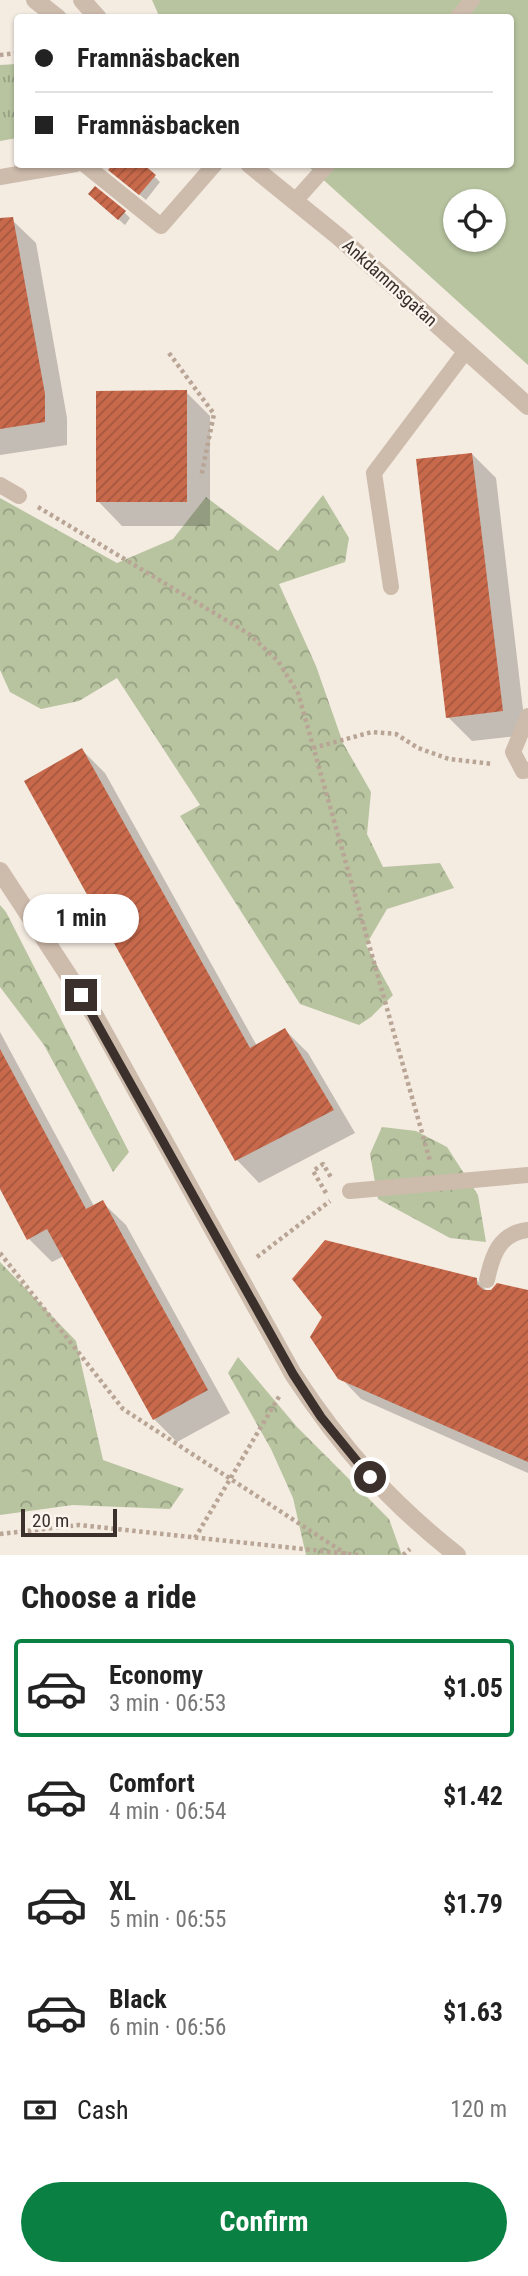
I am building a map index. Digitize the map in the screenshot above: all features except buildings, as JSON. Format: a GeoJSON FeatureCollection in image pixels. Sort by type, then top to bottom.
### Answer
{"type":"FeatureCollection","features":[{"type":"Feature","properties":{"kind":"street"},"geometry":{"type":"LineString","coordinates":[[35,0],[53,14]]}},
{"type":"Feature","properties":{"kind":"street"},"geometry":{"type":"LineString","coordinates":[[82,0],[94,14]]}},
{"type":"Feature","properties":{"kind":"street","name":"Ankdammsgatan"},"geometry":{"type":"LineString","coordinates":[[254,168],[528,406]]}},
{"type":"Feature","properties":{"kind":"street"},"geometry":{"type":"LineString","coordinates":[[0,871],[95,1016],[293,1374],[355,1462],[399,1508],[457,1555]]}},
{"type":"Feature","properties":{"kind":"lane"},"geometry":{"type":"LineString","coordinates":[[460,14],[472,0]]}},
{"type":"Feature","properties":{"kind":"lane"},"geometry":{"type":"LineString","coordinates":[[0,177],[53,168]]}},
{"type":"Feature","properties":{"kind":"lane"},"geometry":{"type":"LineString","coordinates":[[89,168],[162,226],[212,168]]}},
{"type":"Feature","properties":{"kind":"lane"},"geometry":{"type":"LineString","coordinates":[[295,201],[324,168]]}},
{"type":"Feature","properties":{"kind":"lane"},"geometry":{"type":"LineString","coordinates":[[391,587],[373,473],[465,352]]}},
{"type":"Feature","properties":{"kind":"lane"},"geometry":{"type":"LineString","coordinates":[[0,485],[19,496]]}},
{"type":"Feature","properties":{"kind":"lane"},"geometry":{"type":"LineString","coordinates":[[525,771],[513,752],[528,716]]}},
{"type":"Feature","properties":{"kind":"lane"},"geometry":{"type":"LineString","coordinates":[[350,1191],[528,1175]]}},
{"type":"Feature","properties":{"kind":"lane"},"geometry":{"type":"LineString","coordinates":[[487,1280],[493,1251],[505,1239],[528,1230]]}},
{"type":"Feature","properties":{"kind":"path"},"geometry":{"type":"LineString","coordinates":[[169,353],[214,414],[201,477]]}},
{"type":"Feature","properties":{"kind":"path"},"geometry":{"type":"LineString","coordinates":[[19,496],[249,634],[278,661],[298,693],[437,1184]]}},
{"type":"Feature","properties":{"kind":"path"},"geometry":{"type":"LineString","coordinates":[[313,748],[372,732],[396,734],[418,748],[449,759],[490,763],[525,771]]}},
{"type":"Feature","properties":{"kind":"path"},"geometry":{"type":"LineString","coordinates":[[237,1273],[330,1201],[313,1171],[323,1164],[334,1183]]}},
{"type":"Feature","properties":{"kind":"path"},"geometry":{"type":"LineString","coordinates":[[0,1253],[123,1409],[346,1554]]}},
{"type":"Feature","properties":{"kind":"path"},"geometry":{"type":"LineString","coordinates":[[195,1538],[293,1374]]}},
{"type":"Feature","properties":{"kind":"path"},"geometry":{"type":"LineString","coordinates":[[0,1534],[79,1525],[359,1555]]}},
{"type":"Feature","properties":{"kind":"green space"},"geometry":{"type":"Polygon","coordinates":[[[152,0],[528,0],[528,365],[310,168],[514,168],[514,14],[158,14],[152,0]]]}},
{"type":"Feature","properties":{"kind":"green space"},"geometry":{"type":"Polygon","coordinates":[[[14,64],[14,139],[0,141],[0,65],[14,64]]]}},
{"type":"Feature","properties":{"kind":"green space"},"geometry":{"type":"Polygon","coordinates":[[[323,495],[349,538],[345,562],[279,584],[316,666],[343,743],[371,792],[367,834],[383,867],[440,863],[454,888],[387,909],[366,945],[393,995],[359,1025],[300,1004],[180,816],[200,805],[117,678],[79,701],[41,709],[10,692],[0,670],[0,498],[117,563],[173,539],[206,497],[278,551],[323,495]]]}},
{"type":"Feature","properties":{"kind":"green space"},"geometry":{"type":"Polygon","coordinates":[[[0,905],[129,1152],[113,1172],[44,1045],[0,987],[0,905]]]}},
{"type":"Feature","properties":{"kind":"green space"},"geometry":{"type":"Polygon","coordinates":[[[382,1127],[416,1131],[447,1147],[478,1195],[486,1242],[450,1238],[378,1199],[370,1154],[382,1127]]]}},
{"type":"Feature","properties":{"kind":"green space"},"geometry":{"type":"Polygon","coordinates":[[[0,1262],[76,1341],[103,1460],[184,1489],[170,1509],[73,1505],[0,1515],[0,1262]]]}},
{"type":"Feature","properties":{"kind":"green space"},"geometry":{"type":"Polygon","coordinates":[[[238,1357],[297,1427],[389,1519],[402,1555],[306,1555],[293,1498],[271,1449],[228,1373],[238,1357]]]}},
{"type":"Feature","properties":{"kind":"green space"},"geometry":{"type":"Polygon","coordinates":[[[0,1459],[34,1479],[0,1487],[0,1459]]]}},
{"type":"Feature","properties":{"kind":"route"},"geometry":{"type":"LineString","coordinates":[[81,995],[293,1374],[321,1417],[355,1462],[370,1477]]}}]}
